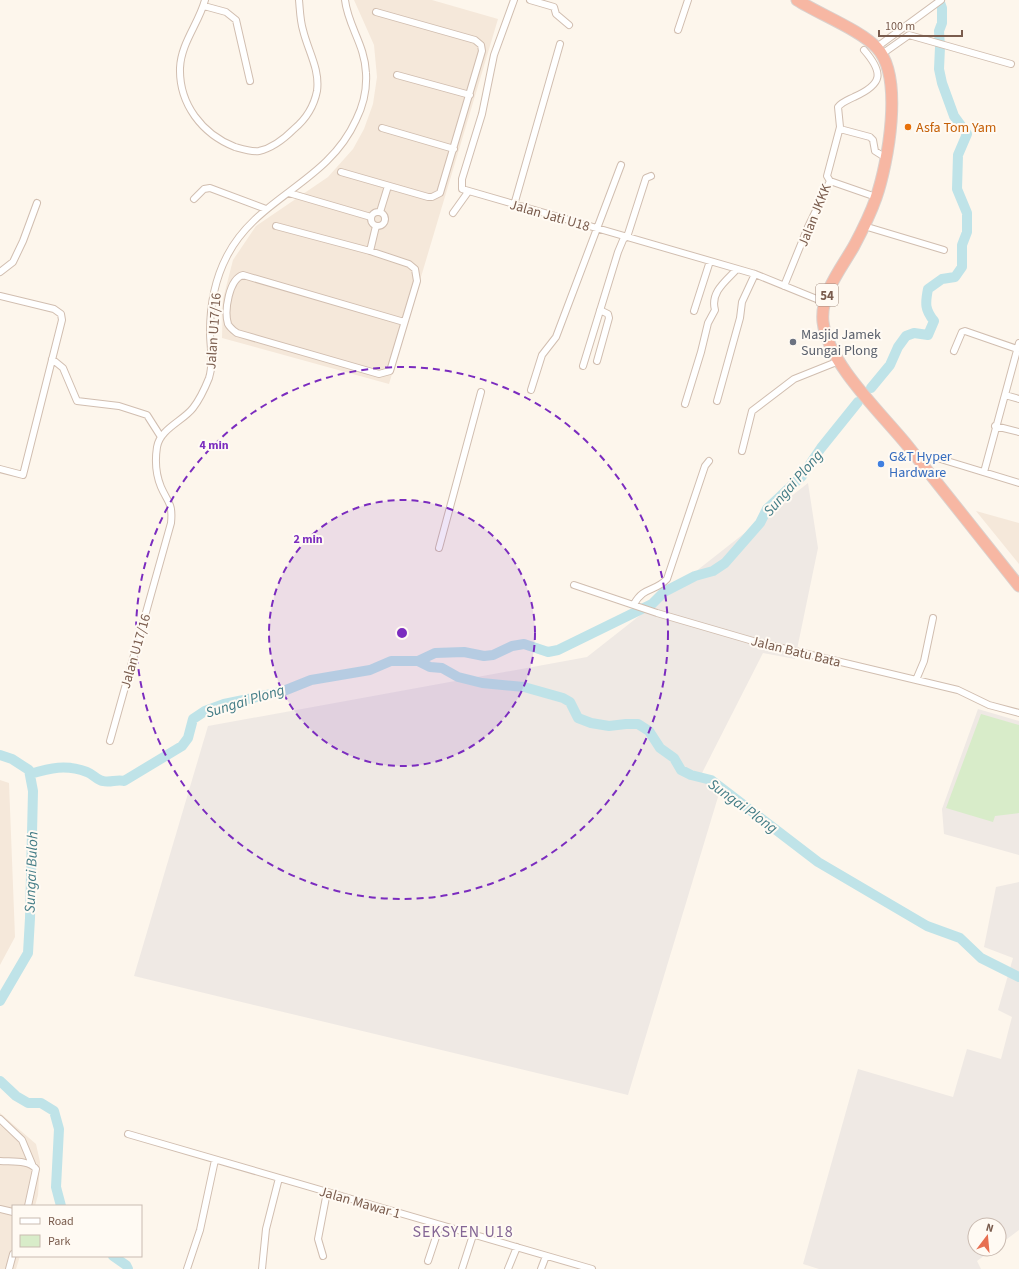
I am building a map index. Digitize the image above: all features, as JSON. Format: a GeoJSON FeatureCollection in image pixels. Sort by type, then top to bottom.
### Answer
{"type":"FeatureCollection","features":[{"type":"Feature","properties":{"kind":"highway"},"geometry":{"type":"LineString","coordinates":[[803,2],[865,38],[880,51]]}},
{"type":"Feature","properties":{"kind":"highway","name":"54"},"geometry":{"type":"LineString","coordinates":[[880,51],[888,67],[892,84],[891,118],[886,158],[876,197],[864,226],[824,302],[824,328],[827,338],[839,360],[862,393],[1018,581]]}},
{"type":"Feature","properties":{"kind":"street"},"geometry":{"type":"LineString","coordinates":[[250,81],[236,20],[226,12],[204,3],[182,55],[180,78],[186,100],[197,120],[212,135],[242,149],[257,151],[272,147],[285,138],[303,120],[314,103],[318,80],[303,30],[299,0]]}},
{"type":"Feature","properties":{"kind":"street","name":"Jalan U17/16"},"geometry":{"type":"LineString","coordinates":[[110,741],[171,523],[171,503],[160,485],[157,468],[157,446],[161,437],[193,408],[203,392],[210,376],[212,302],[221,270],[234,244],[250,223],[266,209],[317,172],[341,147],[351,132],[361,107],[365,94],[365,60],[362,46],[352,24],[345,0]]}},
{"type":"Feature","properties":{"kind":"street"},"geometry":{"type":"LineString","coordinates":[[453,213],[468,192],[462,189],[462,179],[482,114],[494,55],[514,0]]}},
{"type":"Feature","properties":{"kind":"street"},"geometry":{"type":"LineString","coordinates":[[530,0],[554,7]]}},
{"type":"Feature","properties":{"kind":"street"},"geometry":{"type":"LineString","coordinates":[[558,0],[554,7],[556,14],[569,25]]}},
{"type":"Feature","properties":{"kind":"street"},"geometry":{"type":"LineString","coordinates":[[678,30],[688,0]]}},
{"type":"Feature","properties":{"kind":"street"},"geometry":{"type":"LineString","coordinates":[[880,51],[904,28],[941,0]]}},
{"type":"Feature","properties":{"kind":"street"},"geometry":{"type":"LineString","coordinates":[[341,172],[428,197],[437,196],[443,188],[482,51],[481,45],[475,40],[376,12]]}},
{"type":"Feature","properties":{"kind":"street"},"geometry":{"type":"LineString","coordinates":[[904,28],[908,35],[1012,64]]}},
{"type":"Feature","properties":{"kind":"street"},"geometry":{"type":"LineString","coordinates":[[880,51],[908,35]]}},
{"type":"Feature","properties":{"kind":"street"},"geometry":{"type":"LineString","coordinates":[[514,205],[560,44]]}},
{"type":"Feature","properties":{"kind":"street","name":"Jalan JKKK"},"geometry":{"type":"LineString","coordinates":[[784,286],[808,227],[830,181],[827,176],[840,129],[838,107],[843,102],[872,88],[876,81],[877,69],[864,50]]}},
{"type":"Feature","properties":{"kind":"street"},"geometry":{"type":"LineString","coordinates":[[397,75],[470,95]]}},
{"type":"Feature","properties":{"kind":"street"},"geometry":{"type":"LineString","coordinates":[[382,128],[454,150]]}},
{"type":"Feature","properties":{"kind":"street"},"geometry":{"type":"LineString","coordinates":[[840,129],[870,137],[873,140],[876,151],[886,158]]}},
{"type":"Feature","properties":{"kind":"street"},"geometry":{"type":"LineString","coordinates":[[531,390],[542,355],[556,337],[621,165]]}},
{"type":"Feature","properties":{"kind":"street"},"geometry":{"type":"LineString","coordinates":[[583,366],[618,252],[628,234],[646,178],[651,176]]}},
{"type":"Feature","properties":{"kind":"street"},"geometry":{"type":"LineString","coordinates":[[830,181],[876,197]]}},
{"type":"Feature","properties":{"kind":"street"},"geometry":{"type":"LineString","coordinates":[[380,212],[388,186]]}},
{"type":"Feature","properties":{"kind":"street"},"geometry":{"type":"LineString","coordinates":[[194,199],[204,190],[210,188],[266,209]]}},
{"type":"Feature","properties":{"kind":"street","name":"Jalan Jati U18"},"geometry":{"type":"LineString","coordinates":[[468,192],[755,274],[824,302]]}},
{"type":"Feature","properties":{"kind":"street"},"geometry":{"type":"LineString","coordinates":[[289,193],[371,217]]}},
{"type":"Feature","properties":{"kind":"street"},"geometry":{"type":"LineString","coordinates":[[0,272],[13,262],[23,242],[37,203]]}},
{"type":"Feature","properties":{"kind":"street"},"geometry":{"type":"LineString","coordinates":[[371,217],[374,213],[380,212]]}},
{"type":"Feature","properties":{"kind":"street"},"geometry":{"type":"LineString","coordinates":[[376,226],[384,224],[386,220],[384,215],[380,212]]}},
{"type":"Feature","properties":{"kind":"street"},"geometry":{"type":"LineString","coordinates":[[371,217],[371,222],[376,226]]}},
{"type":"Feature","properties":{"kind":"street"},"geometry":{"type":"LineString","coordinates":[[276,226],[370,251],[409,264],[415,269],[417,281],[390,371],[379,374],[237,333],[232,330],[228,324],[228,300],[233,282],[238,276],[243,275],[404,322]]}},
{"type":"Feature","properties":{"kind":"street"},"geometry":{"type":"LineString","coordinates":[[370,251],[376,226]]}},
{"type":"Feature","properties":{"kind":"street"},"geometry":{"type":"LineString","coordinates":[[864,226],[944,250]]}},
{"type":"Feature","properties":{"kind":"street"},"geometry":{"type":"LineString","coordinates":[[694,311],[710,261]]}},
{"type":"Feature","properties":{"kind":"street"},"geometry":{"type":"LineString","coordinates":[[685,404],[701,352],[708,322],[715,310],[713,302],[714,296],[720,287],[737,269]]}},
{"type":"Feature","properties":{"kind":"street"},"geometry":{"type":"LineString","coordinates":[[717,401],[740,318],[742,302],[755,274]]}},
{"type":"Feature","properties":{"kind":"street"},"geometry":{"type":"LineString","coordinates":[[0,296],[54,309],[61,314],[62,320],[23,475],[0,469]]}},
{"type":"Feature","properties":{"kind":"street"},"geometry":{"type":"LineString","coordinates":[[597,361],[609,318],[608,314],[600,310]]}},
{"type":"Feature","properties":{"kind":"street"},"geometry":{"type":"LineString","coordinates":[[954,351],[962,332],[965,331],[1018,346],[995,426],[984,472]]}},
{"type":"Feature","properties":{"kind":"street"},"geometry":{"type":"LineString","coordinates":[[52,358],[63,368],[77,401],[119,406],[147,415],[161,437]]}},
{"type":"Feature","properties":{"kind":"street"},"geometry":{"type":"LineString","coordinates":[[742,451],[752,410],[794,379],[839,360]]}},
{"type":"Feature","properties":{"kind":"street"},"geometry":{"type":"LineString","coordinates":[[439,548],[481,392]]}},
{"type":"Feature","properties":{"kind":"street"},"geometry":{"type":"LineString","coordinates":[[1005,395],[1019,399]]}},
{"type":"Feature","properties":{"kind":"street"},"geometry":{"type":"LineString","coordinates":[[995,426],[1019,432]]}},
{"type":"Feature","properties":{"kind":"street"},"geometry":{"type":"LineString","coordinates":[[921,463],[934,457],[1019,483]]}},
{"type":"Feature","properties":{"kind":"street"},"geometry":{"type":"LineString","coordinates":[[634,604],[642,592],[658,586],[667,579],[705,466],[709,461]]}},
{"type":"Feature","properties":{"kind":"street","name":"Jalan Batu Bata"},"geometry":{"type":"LineString","coordinates":[[574,585],[657,613],[782,648],[958,690],[989,704],[1019,713]]}},
{"type":"Feature","properties":{"kind":"street"},"geometry":{"type":"LineString","coordinates":[[916,680],[924,661],[933,618]]}},
{"type":"Feature","properties":{"kind":"street"},"geometry":{"type":"LineString","coordinates":[[0,1119],[22,1140],[32,1164],[36,1169],[28,1205]]}},
{"type":"Feature","properties":{"kind":"street","name":"Jalan Mawar 1"},"geometry":{"type":"LineString","coordinates":[[128,1134],[588,1268]]}},
{"type":"Feature","properties":{"kind":"street"},"geometry":{"type":"LineString","coordinates":[[187,1269],[200,1230],[215,1160]]}},
{"type":"Feature","properties":{"kind":"street"},"geometry":{"type":"LineString","coordinates":[[0,1161],[17,1163],[27,1162],[32,1164]]}},
{"type":"Feature","properties":{"kind":"street"},"geometry":{"type":"LineString","coordinates":[[262,1269],[266,1229],[279,1178]]}},
{"type":"Feature","properties":{"kind":"street"},"geometry":{"type":"LineString","coordinates":[[323,1256],[318,1239],[327,1192]]}},
{"type":"Feature","properties":{"kind":"street"},"geometry":{"type":"LineString","coordinates":[[0,1209],[12,1212]]}},
{"type":"Feature","properties":{"kind":"street"},"geometry":{"type":"LineString","coordinates":[[428,1261],[440,1225]]}},
{"type":"Feature","properties":{"kind":"street"},"geometry":{"type":"LineString","coordinates":[[462,1269],[473,1235]]}},
{"type":"Feature","properties":{"kind":"street"},"geometry":{"type":"LineString","coordinates":[[508,1269],[517,1247]]}},
{"type":"Feature","properties":{"kind":"street"},"geometry":{"type":"LineString","coordinates":[[541,1269],[546,1256]]}},
{"type":"Feature","properties":{"kind":"street"},"geometry":{"type":"LineString","coordinates":[[9,1269],[12,1257]]}},
{"type":"Feature","properties":{"kind":"shaded area"},"geometry":{"type":"Polygon","coordinates":[[[354,0],[432,0],[498,19],[389,384],[222,338],[223,299],[233,260],[256,226],[328,177],[353,149],[364,129],[373,104],[377,77],[374,45],[354,0]]]}},
{"type":"Feature","properties":{"kind":"shaded area"},"geometry":{"type":"Polygon","coordinates":[[[808,483],[818,548],[795,659],[763,653],[701,775],[718,797],[628,1095],[134,976],[208,726],[587,657],[808,483]]]}},
{"type":"Feature","properties":{"kind":"shaded area"},"geometry":{"type":"Polygon","coordinates":[[[976,511],[1019,523],[1019,564],[976,511]]]}},
{"type":"Feature","properties":{"kind":"shaded area"},"geometry":{"type":"Polygon","coordinates":[[[978,709],[1019,721],[1019,855],[944,834],[942,809],[978,709]]]}},
{"type":"Feature","properties":{"kind":"shaded area"},"geometry":{"type":"Polygon","coordinates":[[[0,780],[9,783],[15,937],[0,965],[0,780]]]}},
{"type":"Feature","properties":{"kind":"shaded area"},"geometry":{"type":"Polygon","coordinates":[[[1019,882],[1019,1230],[1007,1239],[1007,1217],[967,1217],[967,1257],[982,1257],[977,1261],[981,1269],[819,1269],[803,1264],[858,1069],[953,1097],[967,1049],[1001,1059],[1012,1017],[998,1010],[1013,958],[984,947],[996,887],[1019,882]]]}},
{"type":"Feature","properties":{"kind":"shaded area"},"geometry":{"type":"Polygon","coordinates":[[[0,1113],[36,1144],[40,1162],[38,1195],[35,1205],[12,1205],[12,1257],[20,1257],[16,1269],[0,1269],[0,1113]]]}},
{"type":"Feature","properties":{"kind":"green space"},"geometry":{"type":"Polygon","coordinates":[[[981,714],[1019,725],[1019,813],[995,816],[993,822],[946,808],[981,714]]]}},
{"type":"Feature","properties":{"kind":"waterway","name":"Sungai Plong"},"geometry":{"type":"LineString","coordinates":[[871,388],[890,365],[898,347],[906,336],[914,333],[928,335],[934,321],[926,306],[928,289],[942,279],[955,277],[962,267],[962,245],[967,232],[967,213],[957,189],[958,155],[967,134],[954,116],[942,83],[939,69],[939,31],[942,23],[942,8],[939,0]]}},
{"type":"Feature","properties":{"kind":"waterway","name":"Sungai Plong"},"geometry":{"type":"LineString","coordinates":[[30,774],[44,770],[72,768],[87,772],[103,781],[124,781],[182,746],[188,738],[193,719],[205,711],[224,704],[281,692],[311,680],[370,670],[391,661],[418,661],[435,653],[464,652],[484,656],[493,655],[512,646],[524,644],[548,652],[558,650],[652,604],[664,592],[695,576],[713,571],[725,563],[760,523],[767,509],[802,476],[821,448],[858,402]]}},
{"type":"Feature","properties":{"kind":"waterway","name":"Sungai Plong"},"geometry":{"type":"LineString","coordinates":[[418,661],[430,667],[442,668],[458,677],[482,683],[524,687],[563,698],[570,702],[578,718],[591,723],[609,726],[638,724],[649,731],[660,748],[674,758],[681,770],[691,775],[711,780],[818,862],[927,926],[960,938],[981,958],[1019,977]]}},
{"type":"Feature","properties":{"kind":"waterway","name":"Sungai Buloh"},"geometry":{"type":"LineString","coordinates":[[0,755],[12,759],[29,770],[33,791],[28,953],[0,1001]]}},
{"type":"Feature","properties":{"kind":"waterway","name":"Sungai Buloh"},"geometry":{"type":"LineString","coordinates":[[0,1081],[16,1096],[28,1103],[41,1103],[54,1111],[59,1129],[56,1187],[61,1205]]}},
{"type":"Feature","properties":{"kind":"waterway","name":"Sungai Buloh"},"geometry":{"type":"LineString","coordinates":[[114,1257],[126,1265],[128,1269]]}},
{"type":"Feature","properties":{"kind":"place","name":"Asfa Tom Yam"},"geometry":{"type":"Point","coordinates":[908,127]}},
{"type":"Feature","properties":{"kind":"place","name":"Masjid Jamek Sungai Plong"},"geometry":{"type":"Point","coordinates":[793,342]}},
{"type":"Feature","properties":{"kind":"place","name":"G&T Hyper Hardware"},"geometry":{"type":"Point","coordinates":[881,464]}},
{"type":"Feature","properties":{"kind":"district","name":"SEKSYEN U18"},"geometry":{"type":"Point","coordinates":[463,1231]}}]}
